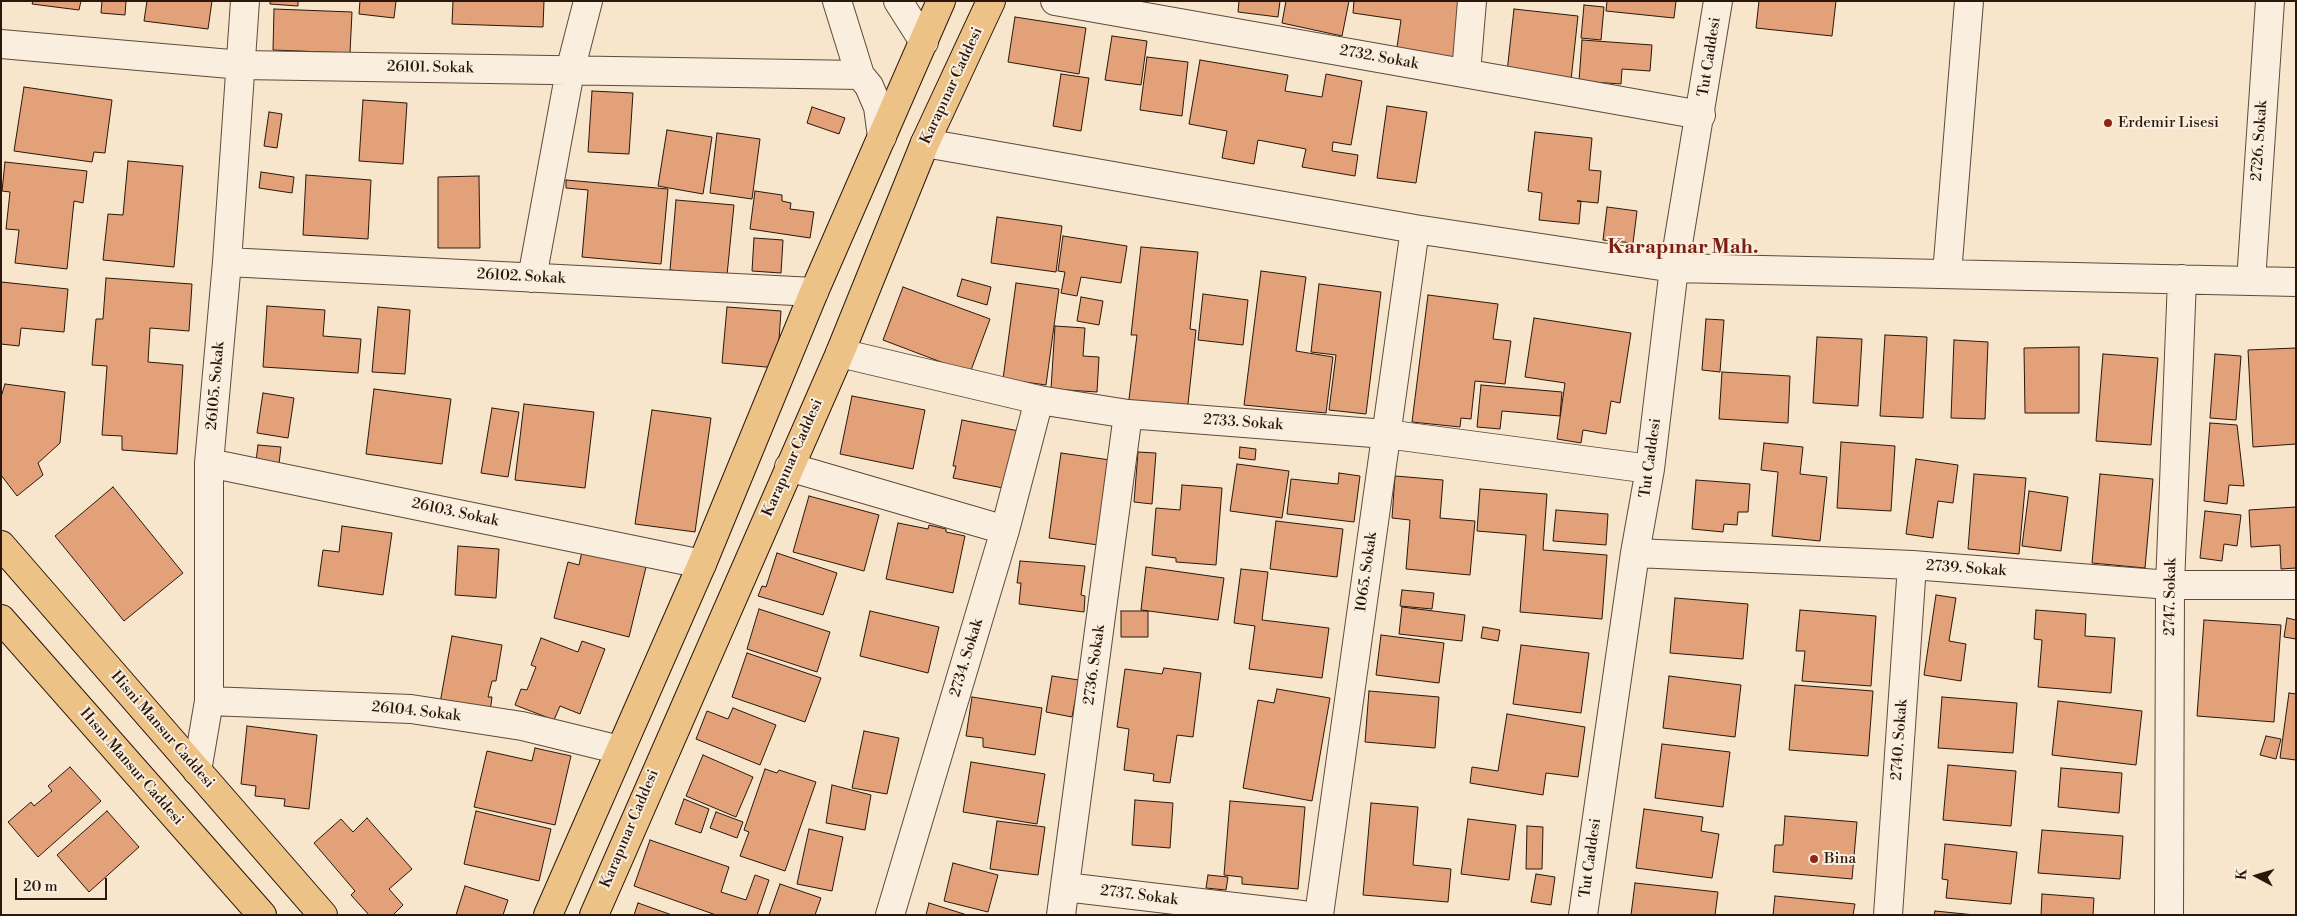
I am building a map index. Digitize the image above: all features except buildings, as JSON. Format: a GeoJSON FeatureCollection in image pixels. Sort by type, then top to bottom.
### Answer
{"type":"FeatureCollection","features":[{"type":"Feature","properties":{"kind":"main road"},"geometry":{"type":"LineString","coordinates":[[548,915],[702,564],[814,292],[941,1]]}},
{"type":"Feature","properties":{"kind":"main road","name":"Karapınar Caddesi"},"geometry":{"type":"LineString","coordinates":[[594,915],[840,353],[925,143],[991,1]]}},
{"type":"Feature","properties":{"kind":"main road","name":"Hisni Mansur Caddesi"},"geometry":{"type":"LineString","coordinates":[[1,545],[322,915]]}},
{"type":"Feature","properties":{"kind":"main road","name":"Hısnı Mansur Caddesi"},"geometry":{"type":"LineString","coordinates":[[4,627],[262,915]]}},
{"type":"Feature","properties":{"kind":"street","name":"26105. Sokak"},"geometry":{"type":"LineString","coordinates":[[198,771],[209,701],[209,463],[227,262],[245,1]]}},
{"type":"Feature","properties":{"kind":"street"},"geometry":{"type":"LineString","coordinates":[[532,278],[570,70],[588,1]]}},
{"type":"Feature","properties":{"kind":"street"},"geometry":{"type":"LineString","coordinates":[[837,1],[860,75],[869,86],[878,107],[882,136]]}},
{"type":"Feature","properties":{"kind":"street"},"geometry":{"type":"LineString","coordinates":[[898,1],[924,42]]}},
{"type":"Feature","properties":{"kind":"street","name":"2732. Sokak"},"geometry":{"type":"LineString","coordinates":[[1056,1],[1702,115]]}},
{"type":"Feature","properties":{"kind":"street"},"geometry":{"type":"LineString","coordinates":[[1466,73],[1472,1]]}},
{"type":"Feature","properties":{"kind":"street","name":"Tut Caddesi"},"geometry":{"type":"LineString","coordinates":[[1583,915],[1635,553],[1650,469],[1674,268],[1702,115],[1718,1]]}},
{"type":"Feature","properties":{"kind":"street"},"geometry":{"type":"LineString","coordinates":[[1947,274],[1968,1]]}},
{"type":"Feature","properties":{"kind":"street","name":"2726. Sokak"},"geometry":{"type":"LineString","coordinates":[[2251,281],[2270,1]]}},
{"type":"Feature","properties":{"kind":"street","name":"26101. Sokak"},"geometry":{"type":"LineString","coordinates":[[1,44],[242,65],[860,75]]}},
{"type":"Feature","properties":{"kind":"street"},"geometry":{"type":"LineString","coordinates":[[925,143],[1415,229],[1674,268],[2296,282]]}},
{"type":"Feature","properties":{"kind":"street","name":"1065. Sokak"},"geometry":{"type":"LineString","coordinates":[[1319,915],[1415,229]]}},
{"type":"Feature","properties":{"kind":"street","name":"26102. Sokak"},"geometry":{"type":"LineString","coordinates":[[227,262],[814,292]]}},
{"type":"Feature","properties":{"kind":"street","name":"2747. Sokak"},"geometry":{"type":"LineString","coordinates":[[2169,915],[2170,585],[2182,279]]}},
{"type":"Feature","properties":{"kind":"street","name":"2733. Sokak"},"geometry":{"type":"LineString","coordinates":[[840,353],[1039,400],[1128,414],[1386,434],[1650,469]]}},
{"type":"Feature","properties":{"kind":"street","name":"2734. Sokak"},"geometry":{"type":"LineString","coordinates":[[890,915],[1005,530],[1039,400]]}},
{"type":"Feature","properties":{"kind":"street","name":"2736. Sokak"},"geometry":{"type":"LineString","coordinates":[[1061,915],[1128,414]]}},
{"type":"Feature","properties":{"kind":"street","name":"26103. Sokak"},"geometry":{"type":"LineString","coordinates":[[209,463],[702,564]]}},
{"type":"Feature","properties":{"kind":"street"},"geometry":{"type":"LineString","coordinates":[[789,467],[1005,530]]}},
{"type":"Feature","properties":{"kind":"street","name":"2739. Sokak"},"geometry":{"type":"LineString","coordinates":[[1635,553],[1912,565],[2170,585],[2296,585]]}},
{"type":"Feature","properties":{"kind":"street","name":"2740. Sokak"},"geometry":{"type":"LineString","coordinates":[[1888,915],[1912,565]]}},
{"type":"Feature","properties":{"kind":"street","name":"26104. Sokak"},"geometry":{"type":"LineString","coordinates":[[209,701],[411,709],[522,726],[620,750]]}},
{"type":"Feature","properties":{"kind":"street","name":"2737. Sokak"},"geometry":{"type":"LineString","coordinates":[[1065,887],[1302,915]]}},
{"type":"Feature","properties":{"kind":"place","name":"Erdemir Lisesi"},"geometry":{"type":"Point","coordinates":[2108,123]}},
{"type":"Feature","properties":{"kind":"place","name":"Bina"},"geometry":{"type":"Point","coordinates":[1814,859]}},
{"type":"Feature","properties":{"kind":"district","name":"Karapınar Mah."},"geometry":{"type":"Point","coordinates":[1683,248]}}]}
